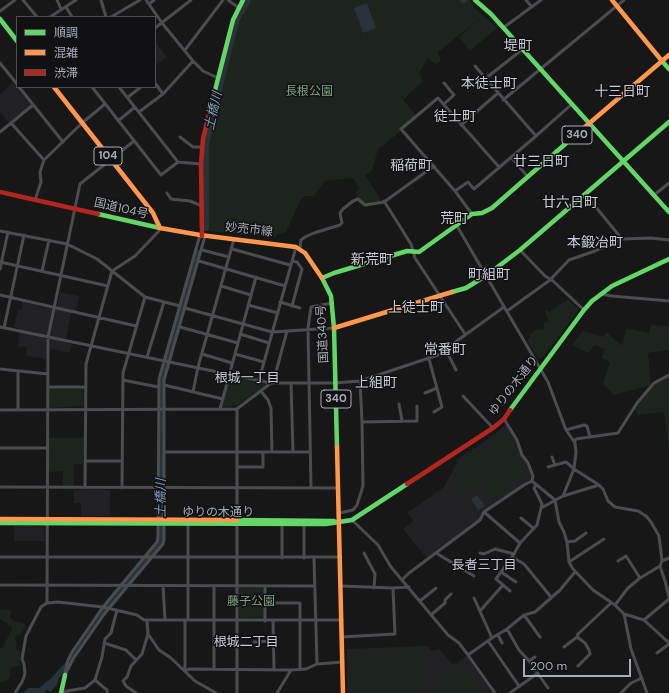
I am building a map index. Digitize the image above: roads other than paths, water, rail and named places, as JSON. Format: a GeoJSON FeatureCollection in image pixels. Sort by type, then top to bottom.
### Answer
{"type":"FeatureCollection","features":[{"type":"Feature","properties":{"kind":"main road"},"geometry":{"type":"LineString","coordinates":[[202,236],[202,147],[233,20],[243,0]]}},
{"type":"Feature","properties":{"kind":"main road"},"geometry":{"type":"LineString","coordinates":[[612,0],[669,69]]}},
{"type":"Feature","properties":{"kind":"main road"},"geometry":{"type":"LineString","coordinates":[[478,1],[523,49],[589,124],[624,160],[669,212]]}},
{"type":"Feature","properties":{"kind":"main road"},"geometry":{"type":"LineString","coordinates":[[0,19],[16,40]]}},
{"type":"Feature","properties":{"kind":"main road","name":"340"},"geometry":{"type":"LineString","coordinates":[[322,278],[407,251],[418,252],[472,214],[482,213],[492,208],[669,55]]}},
{"type":"Feature","properties":{"kind":"main road","name":"国道104号"},"geometry":{"type":"LineString","coordinates":[[55,88],[153,213],[160,228]]}},
{"type":"Feature","properties":{"kind":"main road"},"geometry":{"type":"LineString","coordinates":[[334,328],[466,288],[487,275],[520,250],[669,122]]}},
{"type":"Feature","properties":{"kind":"main road","name":"国道104号"},"geometry":{"type":"LineString","coordinates":[[0,192],[160,228]]}},
{"type":"Feature","properties":{"kind":"main road","name":"妙売市線"},"geometry":{"type":"LineString","coordinates":[[160,228],[202,236],[273,242],[298,248]]}},
{"type":"Feature","properties":{"kind":"main road"},"geometry":{"type":"LineString","coordinates":[[298,248],[305,253],[322,278]]}},
{"type":"Feature","properties":{"kind":"main road","name":"ゆりの木通り"},"geometry":{"type":"LineString","coordinates":[[0,519],[161,522],[238,521],[304,524],[326,524],[352,520],[493,428],[504,419],[584,310],[601,294],[625,279],[669,259]]}},
{"type":"Feature","properties":{"kind":"main road","name":"国道340号"},"geometry":{"type":"LineString","coordinates":[[322,278],[329,291],[332,303],[334,328],[341,557],[343,693]]}},
{"type":"Feature","properties":{"kind":"main road","name":"ゆりの木通り"},"geometry":{"type":"LineString","coordinates":[[282,522],[326,520],[340,522]]}},
{"type":"Feature","properties":{"kind":"main road","name":"ゆりの木通り"},"geometry":{"type":"LineString","coordinates":[[0,523],[47,521]]}},
{"type":"Feature","properties":{"kind":"main road","name":"ゆりの木通り"},"geometry":{"type":"LineString","coordinates":[[161,522],[188,523],[238,521]]}},
{"type":"Feature","properties":{"kind":"main road"},"geometry":{"type":"LineString","coordinates":[[61,693],[65,674]]}},
{"type":"Feature","properties":{"kind":"street"},"geometry":{"type":"LineString","coordinates":[[0,11],[15,0]]}},
{"type":"Feature","properties":{"kind":"street"},"geometry":{"type":"LineString","coordinates":[[23,0],[35,16]]}},
{"type":"Feature","properties":{"kind":"street"},"geometry":{"type":"LineString","coordinates":[[57,0],[61,9]]}},
{"type":"Feature","properties":{"kind":"street"},"geometry":{"type":"LineString","coordinates":[[51,16],[76,0]]}},
{"type":"Feature","properties":{"kind":"street"},"geometry":{"type":"LineString","coordinates":[[101,0],[106,16]]}},
{"type":"Feature","properties":{"kind":"street"},"geometry":{"type":"LineString","coordinates":[[113,16],[140,0]]}},
{"type":"Feature","properties":{"kind":"street"},"geometry":{"type":"LineString","coordinates":[[146,0],[162,23],[193,61],[203,71],[218,78]]}},
{"type":"Feature","properties":{"kind":"street"},"geometry":{"type":"LineString","coordinates":[[149,4],[154,0]]}},
{"type":"Feature","properties":{"kind":"street"},"geometry":{"type":"LineString","coordinates":[[185,50],[223,0]]}},
{"type":"Feature","properties":{"kind":"street"},"geometry":{"type":"LineString","coordinates":[[228,0],[238,8]]}},
{"type":"Feature","properties":{"kind":"street"},"geometry":{"type":"LineString","coordinates":[[526,0],[532,7]]}},
{"type":"Feature","properties":{"kind":"street"},"geometry":{"type":"LineString","coordinates":[[504,28],[541,0]]}},
{"type":"Feature","properties":{"kind":"street"},"geometry":{"type":"LineString","coordinates":[[503,100],[624,0]]}},
{"type":"Feature","properties":{"kind":"street"},"geometry":{"type":"LineString","coordinates":[[156,27],[189,1]]}},
{"type":"Feature","properties":{"kind":"street"},"geometry":{"type":"LineString","coordinates":[[66,7],[71,16]]}},
{"type":"Feature","properties":{"kind":"street"},"geometry":{"type":"LineString","coordinates":[[486,78],[523,49]]}},
{"type":"Feature","properties":{"kind":"street"},"geometry":{"type":"LineString","coordinates":[[139,112],[163,94],[193,61]]}},
{"type":"Feature","properties":{"kind":"street"},"geometry":{"type":"LineString","coordinates":[[0,63],[16,82]]}},
{"type":"Feature","properties":{"kind":"street"},"geometry":{"type":"LineString","coordinates":[[475,66],[503,100],[536,136]]}},
{"type":"Feature","properties":{"kind":"street"},"geometry":{"type":"LineString","coordinates":[[444,83],[454,95],[444,104]]}},
{"type":"Feature","properties":{"kind":"street"},"geometry":{"type":"LineString","coordinates":[[156,84],[163,94]]}},
{"type":"Feature","properties":{"kind":"street"},"geometry":{"type":"LineString","coordinates":[[20,88],[63,142]]}},
{"type":"Feature","properties":{"kind":"street"},"geometry":{"type":"LineString","coordinates":[[93,88],[161,174],[178,162],[202,164]]}},
{"type":"Feature","properties":{"kind":"street"},"geometry":{"type":"LineString","coordinates":[[121,88],[178,162]]}},
{"type":"Feature","properties":{"kind":"street"},"geometry":{"type":"LineString","coordinates":[[128,97],[140,88]]}},
{"type":"Feature","properties":{"kind":"street"},"geometry":{"type":"LineString","coordinates":[[461,125],[498,93]]}},
{"type":"Feature","properties":{"kind":"street"},"geometry":{"type":"LineString","coordinates":[[472,214],[455,191],[401,129],[438,98],[499,167]]}},
{"type":"Feature","properties":{"kind":"street"},"geometry":{"type":"LineString","coordinates":[[35,200],[41,182],[40,172],[44,160],[82,123],[105,104]]}},
{"type":"Feature","properties":{"kind":"street"},"geometry":{"type":"LineString","coordinates":[[455,191],[468,182],[474,189],[572,104]]}},
{"type":"Feature","properties":{"kind":"street"},"geometry":{"type":"LineString","coordinates":[[0,132],[34,105]]}},
{"type":"Feature","properties":{"kind":"street"},"geometry":{"type":"LineString","coordinates":[[118,121],[135,107]]}},
{"type":"Feature","properties":{"kind":"street"},"geometry":{"type":"LineString","coordinates":[[12,123],[44,160]]}},
{"type":"Feature","properties":{"kind":"street"},"geometry":{"type":"LineString","coordinates":[[180,137],[194,147],[202,147]]}},
{"type":"Feature","properties":{"kind":"street"},"geometry":{"type":"LineString","coordinates":[[47,603],[48,337],[80,184],[134,141]]}},
{"type":"Feature","properties":{"kind":"street"},"geometry":{"type":"LineString","coordinates":[[511,157],[528,177]]}},
{"type":"Feature","properties":{"kind":"street"},"geometry":{"type":"LineString","coordinates":[[259,380],[290,265],[301,240],[314,233],[340,225],[342,223],[340,213],[343,208],[358,199],[365,205],[383,201],[434,166]]}},
{"type":"Feature","properties":{"kind":"street"},"geometry":{"type":"LineString","coordinates":[[654,195],[669,183]]}},
{"type":"Feature","properties":{"kind":"street"},"geometry":{"type":"LineString","coordinates":[[167,193],[170,199],[190,201],[202,206]]}},
{"type":"Feature","properties":{"kind":"street"},"geometry":{"type":"LineString","coordinates":[[585,194],[622,239]]}},
{"type":"Feature","properties":{"kind":"street"},"geometry":{"type":"LineString","coordinates":[[383,201],[411,244],[415,258],[465,334]]}},
{"type":"Feature","properties":{"kind":"street"},"geometry":{"type":"LineString","coordinates":[[456,224],[541,369],[548,382],[566,430],[574,442],[576,452],[574,469],[563,496]]}},
{"type":"Feature","properties":{"kind":"street"},"geometry":{"type":"LineString","coordinates":[[85,487],[86,364],[112,271],[135,256],[160,228]]}},
{"type":"Feature","properties":{"kind":"street"},"geometry":{"type":"LineString","coordinates":[[0,231],[67,244],[96,259],[145,297],[180,306]]}},
{"type":"Feature","properties":{"kind":"street"},"geometry":{"type":"LineString","coordinates":[[0,269],[8,232]]}},
{"type":"Feature","properties":{"kind":"street"},"geometry":{"type":"LineString","coordinates":[[24,235],[2,328],[272,383],[335,383],[360,381],[447,352]]}},
{"type":"Feature","properties":{"kind":"street"},"geometry":{"type":"LineString","coordinates":[[65,674],[72,652],[103,607],[157,542],[161,522],[164,487],[164,385],[169,362],[202,250],[202,236]]}},
{"type":"Feature","properties":{"kind":"street"},"geometry":{"type":"LineString","coordinates":[[65,674],[73,659],[109,608],[163,544],[158,487],[158,387],[164,360],[202,236]]}},
{"type":"Feature","properties":{"kind":"street"},"geometry":{"type":"LineString","coordinates":[[192,392],[234,238]]}},
{"type":"Feature","properties":{"kind":"street"},"geometry":{"type":"LineString","coordinates":[[507,311],[550,280],[569,260],[595,251],[622,239],[651,238],[669,240]]}},
{"type":"Feature","properties":{"kind":"street"},"geometry":{"type":"LineString","coordinates":[[42,272],[49,240]]}},
{"type":"Feature","properties":{"kind":"street"},"geometry":{"type":"LineString","coordinates":[[232,248],[290,265]]}},
{"type":"Feature","properties":{"kind":"street"},"geometry":{"type":"LineString","coordinates":[[202,250],[229,257]]}},
{"type":"Feature","properties":{"kind":"street"},"geometry":{"type":"LineString","coordinates":[[520,250],[550,280],[584,310]]}},
{"type":"Feature","properties":{"kind":"street"},"geometry":{"type":"LineString","coordinates":[[199,261],[285,286]]}},
{"type":"Feature","properties":{"kind":"street"},"geometry":{"type":"LineString","coordinates":[[292,261],[297,262],[302,269],[292,306]]}},
{"type":"Feature","properties":{"kind":"street"},"geometry":{"type":"LineString","coordinates":[[1,262],[108,286]]}},
{"type":"Feature","properties":{"kind":"street"},"geometry":{"type":"LineString","coordinates":[[220,409],[256,277]]}},
{"type":"Feature","properties":{"kind":"street"},"geometry":{"type":"LineString","coordinates":[[221,286],[251,295]]}},
{"type":"Feature","properties":{"kind":"street"},"geometry":{"type":"LineString","coordinates":[[601,294],[669,301]]}},
{"type":"Feature","properties":{"kind":"street"},"geometry":{"type":"LineString","coordinates":[[0,295],[136,326]]}},
{"type":"Feature","properties":{"kind":"street"},"geometry":{"type":"LineString","coordinates":[[122,488],[123,373],[145,297]]}},
{"type":"Feature","properties":{"kind":"street"},"geometry":{"type":"LineString","coordinates":[[147,357],[164,302]]}},
{"type":"Feature","properties":{"kind":"street"},"geometry":{"type":"LineString","coordinates":[[280,302],[300,308]]}},
{"type":"Feature","properties":{"kind":"street"},"geometry":{"type":"LineString","coordinates":[[311,488],[308,330],[311,307],[332,303]]}},
{"type":"Feature","properties":{"kind":"street"},"geometry":{"type":"LineString","coordinates":[[248,304],[278,312]]}},
{"type":"Feature","properties":{"kind":"street"},"geometry":{"type":"LineString","coordinates":[[456,370],[447,352],[447,348],[504,307]]}},
{"type":"Feature","properties":{"kind":"street"},"geometry":{"type":"LineString","coordinates":[[185,308],[272,332],[334,328]]}},
{"type":"Feature","properties":{"kind":"street"},"geometry":{"type":"LineString","coordinates":[[180,327],[238,343]]}},
{"type":"Feature","properties":{"kind":"street"},"geometry":{"type":"LineString","coordinates":[[0,410],[237,409],[272,383],[287,331]]}},
{"type":"Feature","properties":{"kind":"street"},"geometry":{"type":"LineString","coordinates":[[240,334],[269,342]]}},
{"type":"Feature","properties":{"kind":"street"},"geometry":{"type":"LineString","coordinates":[[202,354],[232,363]]}},
{"type":"Feature","properties":{"kind":"street"},"geometry":{"type":"LineString","coordinates":[[235,354],[264,362]]}},
{"type":"Feature","properties":{"kind":"street"},"geometry":{"type":"LineString","coordinates":[[429,359],[442,407],[434,412]]}},
{"type":"Feature","properties":{"kind":"street"},"geometry":{"type":"LineString","coordinates":[[0,369],[48,374]]}},
{"type":"Feature","properties":{"kind":"street"},"geometry":{"type":"LineString","coordinates":[[18,371],[18,410]]}},
{"type":"Feature","properties":{"kind":"street"},"geometry":{"type":"LineString","coordinates":[[574,442],[576,439],[618,433],[638,403],[654,383],[669,375]]}},
{"type":"Feature","properties":{"kind":"street"},"geometry":{"type":"LineString","coordinates":[[123,380],[158,387]]}},
{"type":"Feature","properties":{"kind":"street"},"geometry":{"type":"LineString","coordinates":[[339,513],[353,510],[357,505],[362,486],[362,422],[360,381]]}},
{"type":"Feature","properties":{"kind":"street"},"geometry":{"type":"LineString","coordinates":[[292,383],[293,452]]}},
{"type":"Feature","properties":{"kind":"street"},"geometry":{"type":"LineString","coordinates":[[164,385],[223,399]]}},
{"type":"Feature","properties":{"kind":"street"},"geometry":{"type":"LineString","coordinates":[[48,387],[86,387]]}},
{"type":"Feature","properties":{"kind":"street"},"geometry":{"type":"LineString","coordinates":[[425,393],[437,388]]}},
{"type":"Feature","properties":{"kind":"street"},"geometry":{"type":"LineString","coordinates":[[261,391],[268,400],[271,408],[272,452]]}},
{"type":"Feature","properties":{"kind":"street"},"geometry":{"type":"LineString","coordinates":[[463,396],[493,428]]}},
{"type":"Feature","properties":{"kind":"street"},"geometry":{"type":"LineString","coordinates":[[399,404],[402,421]]}},
{"type":"Feature","properties":{"kind":"street"},"geometry":{"type":"LineString","coordinates":[[362,422],[417,421],[418,406]]}},
{"type":"Feature","properties":{"kind":"street"},"geometry":{"type":"LineString","coordinates":[[237,409],[237,693]]}},
{"type":"Feature","properties":{"kind":"street"},"geometry":{"type":"LineString","coordinates":[[504,419],[517,440],[522,455],[528,463],[533,476],[532,481]]}},
{"type":"Feature","properties":{"kind":"street"},"geometry":{"type":"LineString","coordinates":[[566,430],[584,425],[587,426],[590,437]]}},
{"type":"Feature","properties":{"kind":"street"},"geometry":{"type":"LineString","coordinates":[[0,448],[47,448]]}},
{"type":"Feature","properties":{"kind":"street"},"geometry":{"type":"LineString","coordinates":[[164,452],[310,452]]}},
{"type":"Feature","properties":{"kind":"street"},"geometry":{"type":"LineString","coordinates":[[238,467],[263,467],[263,452]]}},
{"type":"Feature","properties":{"kind":"street"},"geometry":{"type":"LineString","coordinates":[[552,457],[555,465]]}},
{"type":"Feature","properties":{"kind":"street"},"geometry":{"type":"LineString","coordinates":[[85,461],[122,461]]}},
{"type":"Feature","properties":{"kind":"street"},"geometry":{"type":"LineString","coordinates":[[548,467],[566,462],[599,485],[603,489],[608,501],[615,508],[638,511],[651,522],[659,536],[662,561],[660,566],[640,578],[628,588],[615,605]]}},
{"type":"Feature","properties":{"kind":"street"},"geometry":{"type":"LineString","coordinates":[[532,481],[555,500],[558,522],[564,532],[569,562],[575,572],[593,590],[615,605],[624,614],[644,620],[669,644],[657,653]]}},
{"type":"Feature","properties":{"kind":"street"},"geometry":{"type":"LineString","coordinates":[[402,580],[409,573],[480,520],[484,512],[524,484],[532,481]]}},
{"type":"Feature","properties":{"kind":"street"},"geometry":{"type":"LineString","coordinates":[[510,591],[496,579],[520,543],[537,525],[542,504],[534,488],[536,485]]}},
{"type":"Feature","properties":{"kind":"street"},"geometry":{"type":"LineString","coordinates":[[541,508],[563,496],[599,485]]}},
{"type":"Feature","properties":{"kind":"street"},"geometry":{"type":"LineString","coordinates":[[0,487],[338,488]]}},
{"type":"Feature","properties":{"kind":"street"},"geometry":{"type":"LineString","coordinates":[[484,512],[520,543]]}},
{"type":"Feature","properties":{"kind":"street"},"geometry":{"type":"LineString","coordinates":[[521,518],[533,528]]}},
{"type":"Feature","properties":{"kind":"street"},"geometry":{"type":"LineString","coordinates":[[352,520],[378,545],[391,567],[448,635],[458,643],[468,655],[495,693]]}},
{"type":"Feature","properties":{"kind":"street"},"geometry":{"type":"LineString","coordinates":[[282,522],[282,558]]}},
{"type":"Feature","properties":{"kind":"street"},"geometry":{"type":"LineString","coordinates":[[185,671],[188,587],[188,523]]}},
{"type":"Feature","properties":{"kind":"street"},"geometry":{"type":"LineString","coordinates":[[304,524],[304,558]]}},
{"type":"Feature","properties":{"kind":"street"},"geometry":{"type":"LineString","coordinates":[[566,542],[575,541],[586,533]]}},
{"type":"Feature","properties":{"kind":"street"},"geometry":{"type":"LineString","coordinates":[[569,562],[604,539]]}},
{"type":"Feature","properties":{"kind":"street"},"geometry":{"type":"LineString","coordinates":[[480,553],[484,554],[495,549],[513,555],[524,564],[552,597]]}},
{"type":"Feature","properties":{"kind":"street"},"geometry":{"type":"LineString","coordinates":[[364,553],[375,574],[374,588]]}},
{"type":"Feature","properties":{"kind":"street"},"geometry":{"type":"LineString","coordinates":[[436,553],[474,576]]}},
{"type":"Feature","properties":{"kind":"street"},"geometry":{"type":"LineString","coordinates":[[618,561],[626,556],[640,578]]}},
{"type":"Feature","properties":{"kind":"street"},"geometry":{"type":"LineString","coordinates":[[0,557],[341,557]]}},
{"type":"Feature","properties":{"kind":"street"},"geometry":{"type":"LineString","coordinates":[[314,558],[317,664]]}},
{"type":"Feature","properties":{"kind":"street"},"geometry":{"type":"LineString","coordinates":[[662,561],[669,558]]}},
{"type":"Feature","properties":{"kind":"street"},"geometry":{"type":"LineString","coordinates":[[644,620],[669,598],[660,566]]}},
{"type":"Feature","properties":{"kind":"street"},"geometry":{"type":"LineString","coordinates":[[501,572],[516,582]]}},
{"type":"Feature","properties":{"kind":"street"},"geometry":{"type":"LineString","coordinates":[[468,655],[507,629],[524,615],[535,612],[560,590],[575,572]]}},
{"type":"Feature","properties":{"kind":"street"},"geometry":{"type":"LineString","coordinates":[[0,585],[128,585],[188,587],[314,586]]}},
{"type":"Feature","properties":{"kind":"street"},"geometry":{"type":"LineString","coordinates":[[480,611],[503,585]]}},
{"type":"Feature","properties":{"kind":"street"},"geometry":{"type":"LineString","coordinates":[[163,586],[165,620]]}},
{"type":"Feature","properties":{"kind":"street"},"geometry":{"type":"LineString","coordinates":[[214,586],[214,669]]}},
{"type":"Feature","properties":{"kind":"street"},"geometry":{"type":"LineString","coordinates":[[265,586],[265,620]]}},
{"type":"Feature","properties":{"kind":"street"},"geometry":{"type":"LineString","coordinates":[[341,586],[374,588],[409,587]]}},
{"type":"Feature","properties":{"kind":"street"},"geometry":{"type":"LineString","coordinates":[[342,637],[395,634],[392,588]]}},
{"type":"Feature","properties":{"kind":"street"},"geometry":{"type":"LineString","coordinates":[[420,601],[436,588]]}},
{"type":"Feature","properties":{"kind":"street"},"geometry":{"type":"LineString","coordinates":[[431,615],[445,603],[445,600],[451,594]]}},
{"type":"Feature","properties":{"kind":"street"},"geometry":{"type":"LineString","coordinates":[[474,598],[492,638]]}},
{"type":"Feature","properties":{"kind":"street"},"geometry":{"type":"LineString","coordinates":[[15,693],[25,674],[22,659],[26,636],[40,607],[47,603],[58,602],[109,608],[137,615],[144,620],[342,620]]}},
{"type":"Feature","properties":{"kind":"street"},"geometry":{"type":"LineString","coordinates":[[265,603],[300,603],[300,669]]}},
{"type":"Feature","properties":{"kind":"street"},"geometry":{"type":"LineString","coordinates":[[564,647],[577,637],[578,634],[611,603]]}},
{"type":"Feature","properties":{"kind":"street"},"geometry":{"type":"LineString","coordinates":[[61,693],[85,688],[95,680],[102,657],[105,639],[110,633],[117,610]]}},
{"type":"Feature","properties":{"kind":"street"},"geometry":{"type":"LineString","coordinates":[[624,614],[631,650],[647,693]]}},
{"type":"Feature","properties":{"kind":"street"},"geometry":{"type":"LineString","coordinates":[[524,615],[540,637]]}},
{"type":"Feature","properties":{"kind":"street"},"geometry":{"type":"LineString","coordinates":[[136,693],[126,686],[124,681],[131,666],[142,654],[148,634],[147,620]]}},
{"type":"Feature","properties":{"kind":"street"},"geometry":{"type":"LineString","coordinates":[[273,620],[274,669]]}},
{"type":"Feature","properties":{"kind":"street"},"geometry":{"type":"LineString","coordinates":[[507,629],[519,650],[529,661],[548,688]]}},
{"type":"Feature","properties":{"kind":"street"},"geometry":{"type":"LineString","coordinates":[[148,634],[159,650],[171,658],[195,681],[216,693]]}},
{"type":"Feature","properties":{"kind":"street"},"geometry":{"type":"LineString","coordinates":[[498,635],[502,643]]}},
{"type":"Feature","properties":{"kind":"street"},"geometry":{"type":"LineString","coordinates":[[577,637],[585,643],[590,650],[590,654],[578,666]]}},
{"type":"Feature","properties":{"kind":"street"},"geometry":{"type":"LineString","coordinates":[[254,642],[273,641]]}},
{"type":"Feature","properties":{"kind":"street"},"geometry":{"type":"LineString","coordinates":[[488,641],[519,686]]}},
{"type":"Feature","properties":{"kind":"street"},"geometry":{"type":"LineString","coordinates":[[104,644],[126,650],[136,660]]}},
{"type":"Feature","properties":{"kind":"street"},"geometry":{"type":"LineString","coordinates":[[529,661],[535,657]]}},
{"type":"Feature","properties":{"kind":"street"},"geometry":{"type":"LineString","coordinates":[[185,671],[189,669],[291,670],[306,669],[317,664],[343,662]]}},
{"type":"Feature","properties":{"kind":"street"},"geometry":{"type":"LineString","coordinates":[[277,693],[291,670]]}},
{"type":"Feature","properties":{"kind":"street"},"geometry":{"type":"LineString","coordinates":[[510,693],[538,673]]}},
{"type":"Feature","properties":{"kind":"street"},"geometry":{"type":"LineString","coordinates":[[621,693],[631,683],[642,678]]}},
{"type":"Feature","properties":{"kind":"street"},"geometry":{"type":"LineString","coordinates":[[95,680],[107,690],[107,693]]}},
{"type":"Feature","properties":{"kind":"waterway","name":"土橋川"},"geometry":{"type":"LineString","coordinates":[[206,228],[206,144],[237,19],[248,0]]}},
{"type":"Feature","properties":{"kind":"waterway","name":"土橋川"},"geometry":{"type":"LineString","coordinates":[[56,677],[68,664],[101,613],[162,541],[162,381],[198,253]]}},
{"type":"Feature","properties":{"kind":"waterway","name":"土橋川"},"geometry":{"type":"LineString","coordinates":[[27,693],[29,691],[41,691],[44,689]]}},
{"type":"Feature","properties":{"kind":"district","name":"堤町"},"geometry":{"type":"Point","coordinates":[518,46]}},
{"type":"Feature","properties":{"kind":"district","name":"本徒士町"},"geometry":{"type":"Point","coordinates":[489,84]}},
{"type":"Feature","properties":{"kind":"district","name":"十三日町"},"geometry":{"type":"Point","coordinates":[622,92]}},
{"type":"Feature","properties":{"kind":"district","name":"徒士町"},"geometry":{"type":"Point","coordinates":[455,117]}},
{"type":"Feature","properties":{"kind":"district","name":"廿三日町"},"geometry":{"type":"Point","coordinates":[541,162]}},
{"type":"Feature","properties":{"kind":"district","name":"稲荷町"},"geometry":{"type":"Point","coordinates":[411,166]}},
{"type":"Feature","properties":{"kind":"district","name":"廿六日町"},"geometry":{"type":"Point","coordinates":[570,203]}},
{"type":"Feature","properties":{"kind":"district","name":"荒町"},"geometry":{"type":"Point","coordinates":[454,219]}},
{"type":"Feature","properties":{"kind":"district","name":"本鍛冶町"},"geometry":{"type":"Point","coordinates":[595,243]}},
{"type":"Feature","properties":{"kind":"district","name":"新荒町"},"geometry":{"type":"Point","coordinates":[372,260]}},
{"type":"Feature","properties":{"kind":"district","name":"町組町"},"geometry":{"type":"Point","coordinates":[489,275]}},
{"type":"Feature","properties":{"kind":"district","name":"上徒士町"},"geometry":{"type":"Point","coordinates":[416,308]}},
{"type":"Feature","properties":{"kind":"district","name":"常番町"},"geometry":{"type":"Point","coordinates":[445,350]}},
{"type":"Feature","properties":{"kind":"district","name":"根城一丁目"},"geometry":{"type":"Point","coordinates":[247,379]}},
{"type":"Feature","properties":{"kind":"district","name":"上組町"},"geometry":{"type":"Point","coordinates":[376,383]}},
{"type":"Feature","properties":{"kind":"district","name":"長者三丁目"},"geometry":{"type":"Point","coordinates":[484,566]}},
{"type":"Feature","properties":{"kind":"district","name":"根城二丁目"},"geometry":{"type":"Point","coordinates":[246,643]}},
{"type":"Feature","properties":{"kind":"park label","name":"長根公園"},"geometry":{"type":"Point","coordinates":[309,92]}},
{"type":"Feature","properties":{"kind":"park label","name":"藤子公園"},"geometry":{"type":"Point","coordinates":[251,602]}}]}
